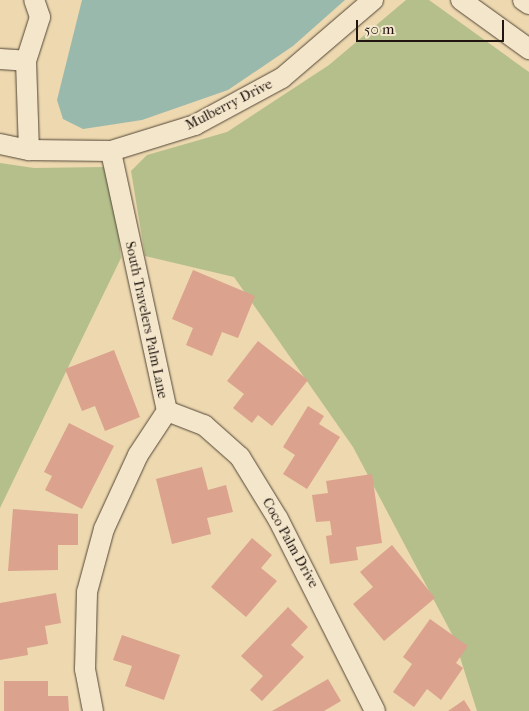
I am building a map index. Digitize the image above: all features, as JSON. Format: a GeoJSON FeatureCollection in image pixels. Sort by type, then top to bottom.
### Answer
{"type":"FeatureCollection","features":[{"type":"Feature","properties":{"kind":"street"},"geometry":{"type":"LineString","coordinates":[[29,150],[26,61],[40,17],[34,0]]}},
{"type":"Feature","properties":{"kind":"street","name":"Mulberry Drive"},"geometry":{"type":"LineString","coordinates":[[0,144],[29,150],[111,151],[195,125],[282,78],[373,0]]}},
{"type":"Feature","properties":{"kind":"street"},"geometry":{"type":"LineString","coordinates":[[461,0],[529,49]]}},
{"type":"Feature","properties":{"kind":"street"},"geometry":{"type":"LineString","coordinates":[[523,0],[529,4]]}},
{"type":"Feature","properties":{"kind":"street"},"geometry":{"type":"LineString","coordinates":[[0,59],[26,61]]}},
{"type":"Feature","properties":{"kind":"street","name":"South Travelers Palm Lane"},"geometry":{"type":"LineString","coordinates":[[93,711],[85,669],[87,592],[104,529],[138,455],[167,411],[111,151]]}},
{"type":"Feature","properties":{"kind":"street","name":"Coco Palm Drive"},"geometry":{"type":"LineString","coordinates":[[167,411],[204,425],[240,457],[278,519],[375,711]]}},
{"type":"Feature","properties":{"kind":"green space"},"geometry":{"type":"Polygon","coordinates":[[[406,0],[429,0],[529,72],[529,711],[477,711],[454,638],[353,447],[234,277],[145,256],[131,171],[147,155],[227,132],[329,65],[406,0]]]}},
{"type":"Feature","properties":{"kind":"green space"},"geometry":{"type":"Polygon","coordinates":[[[0,163],[34,168],[104,167],[113,181],[121,258],[0,508],[0,163]]]}},
{"type":"Feature","properties":{"kind":"shaded area"},"geometry":{"type":"Polygon","coordinates":[[[82,0],[345,0],[293,46],[228,90],[142,120],[83,129],[63,119],[57,100],[82,0]]]}},
{"type":"Feature","properties":{"kind":"building"},"geometry":{"type":"Polygon","coordinates":[[[193,270],[255,296],[238,338],[222,332],[212,356],[186,345],[193,328],[172,319],[193,270]]]}},
{"type":"Feature","properties":{"kind":"building"},"geometry":{"type":"Polygon","coordinates":[[[258,341],[308,380],[272,426],[258,415],[252,423],[233,408],[244,394],[227,381],[258,341]]]}},
{"type":"Feature","properties":{"kind":"building"},"geometry":{"type":"Polygon","coordinates":[[[114,350],[140,417],[105,431],[95,406],[82,411],[65,369],[114,350]]]}},
{"type":"Feature","properties":{"kind":"building"},"geometry":{"type":"Polygon","coordinates":[[[308,406],[324,416],[319,424],[340,437],[307,489],[283,474],[295,455],[283,447],[308,406]]]}},
{"type":"Feature","properties":{"kind":"building"},"geometry":{"type":"Polygon","coordinates":[[[69,423],[114,446],[82,509],[45,490],[52,476],[44,472],[69,423]]]}},
{"type":"Feature","properties":{"kind":"building"},"geometry":{"type":"Polygon","coordinates":[[[202,467],[208,490],[226,485],[233,512],[207,518],[211,534],[172,544],[156,479],[202,467]]]}},
{"type":"Feature","properties":{"kind":"building"},"geometry":{"type":"Polygon","coordinates":[[[372,474],[382,543],[356,547],[358,560],[330,564],[326,536],[332,535],[330,521],[316,522],[312,495],[328,493],[326,481],[372,474]]]}},
{"type":"Feature","properties":{"kind":"building"},"geometry":{"type":"Polygon","coordinates":[[[13,509],[78,514],[78,545],[58,545],[58,570],[8,571],[13,509]]]}},
{"type":"Feature","properties":{"kind":"building"},"geometry":{"type":"Polygon","coordinates":[[[252,538],[272,555],[261,568],[277,581],[246,617],[211,587],[252,538]]]}},
{"type":"Feature","properties":{"kind":"building"},"geometry":{"type":"Polygon","coordinates":[[[392,545],[435,598],[384,641],[353,604],[373,587],[360,572],[392,545]]]}},
{"type":"Feature","properties":{"kind":"building"},"geometry":{"type":"Polygon","coordinates":[[[56,593],[61,623],[45,626],[48,644],[27,648],[28,655],[0,660],[0,603],[56,593]]]}},
{"type":"Feature","properties":{"kind":"building"},"geometry":{"type":"Polygon","coordinates":[[[288,607],[308,627],[291,645],[304,657],[262,701],[250,690],[263,676],[241,656],[288,607]]]}},
{"type":"Feature","properties":{"kind":"building"},"geometry":{"type":"Polygon","coordinates":[[[430,619],[468,646],[456,663],[463,668],[441,700],[427,689],[414,707],[393,692],[412,664],[403,657],[430,619]]]}},
{"type":"Feature","properties":{"kind":"building"},"geometry":{"type":"Polygon","coordinates":[[[122,635],[180,655],[164,700],[125,686],[132,666],[113,660],[122,635]]]}},
{"type":"Feature","properties":{"kind":"building"},"geometry":{"type":"Polygon","coordinates":[[[328,679],[341,701],[324,711],[272,711],[328,679]]]}},
{"type":"Feature","properties":{"kind":"building"},"geometry":{"type":"Polygon","coordinates":[[[4,681],[48,681],[48,696],[68,696],[69,711],[4,711],[4,681]]]}},
{"type":"Feature","properties":{"kind":"building"},"geometry":{"type":"Polygon","coordinates":[[[464,700],[471,711],[448,711],[464,700]]]}}]}
